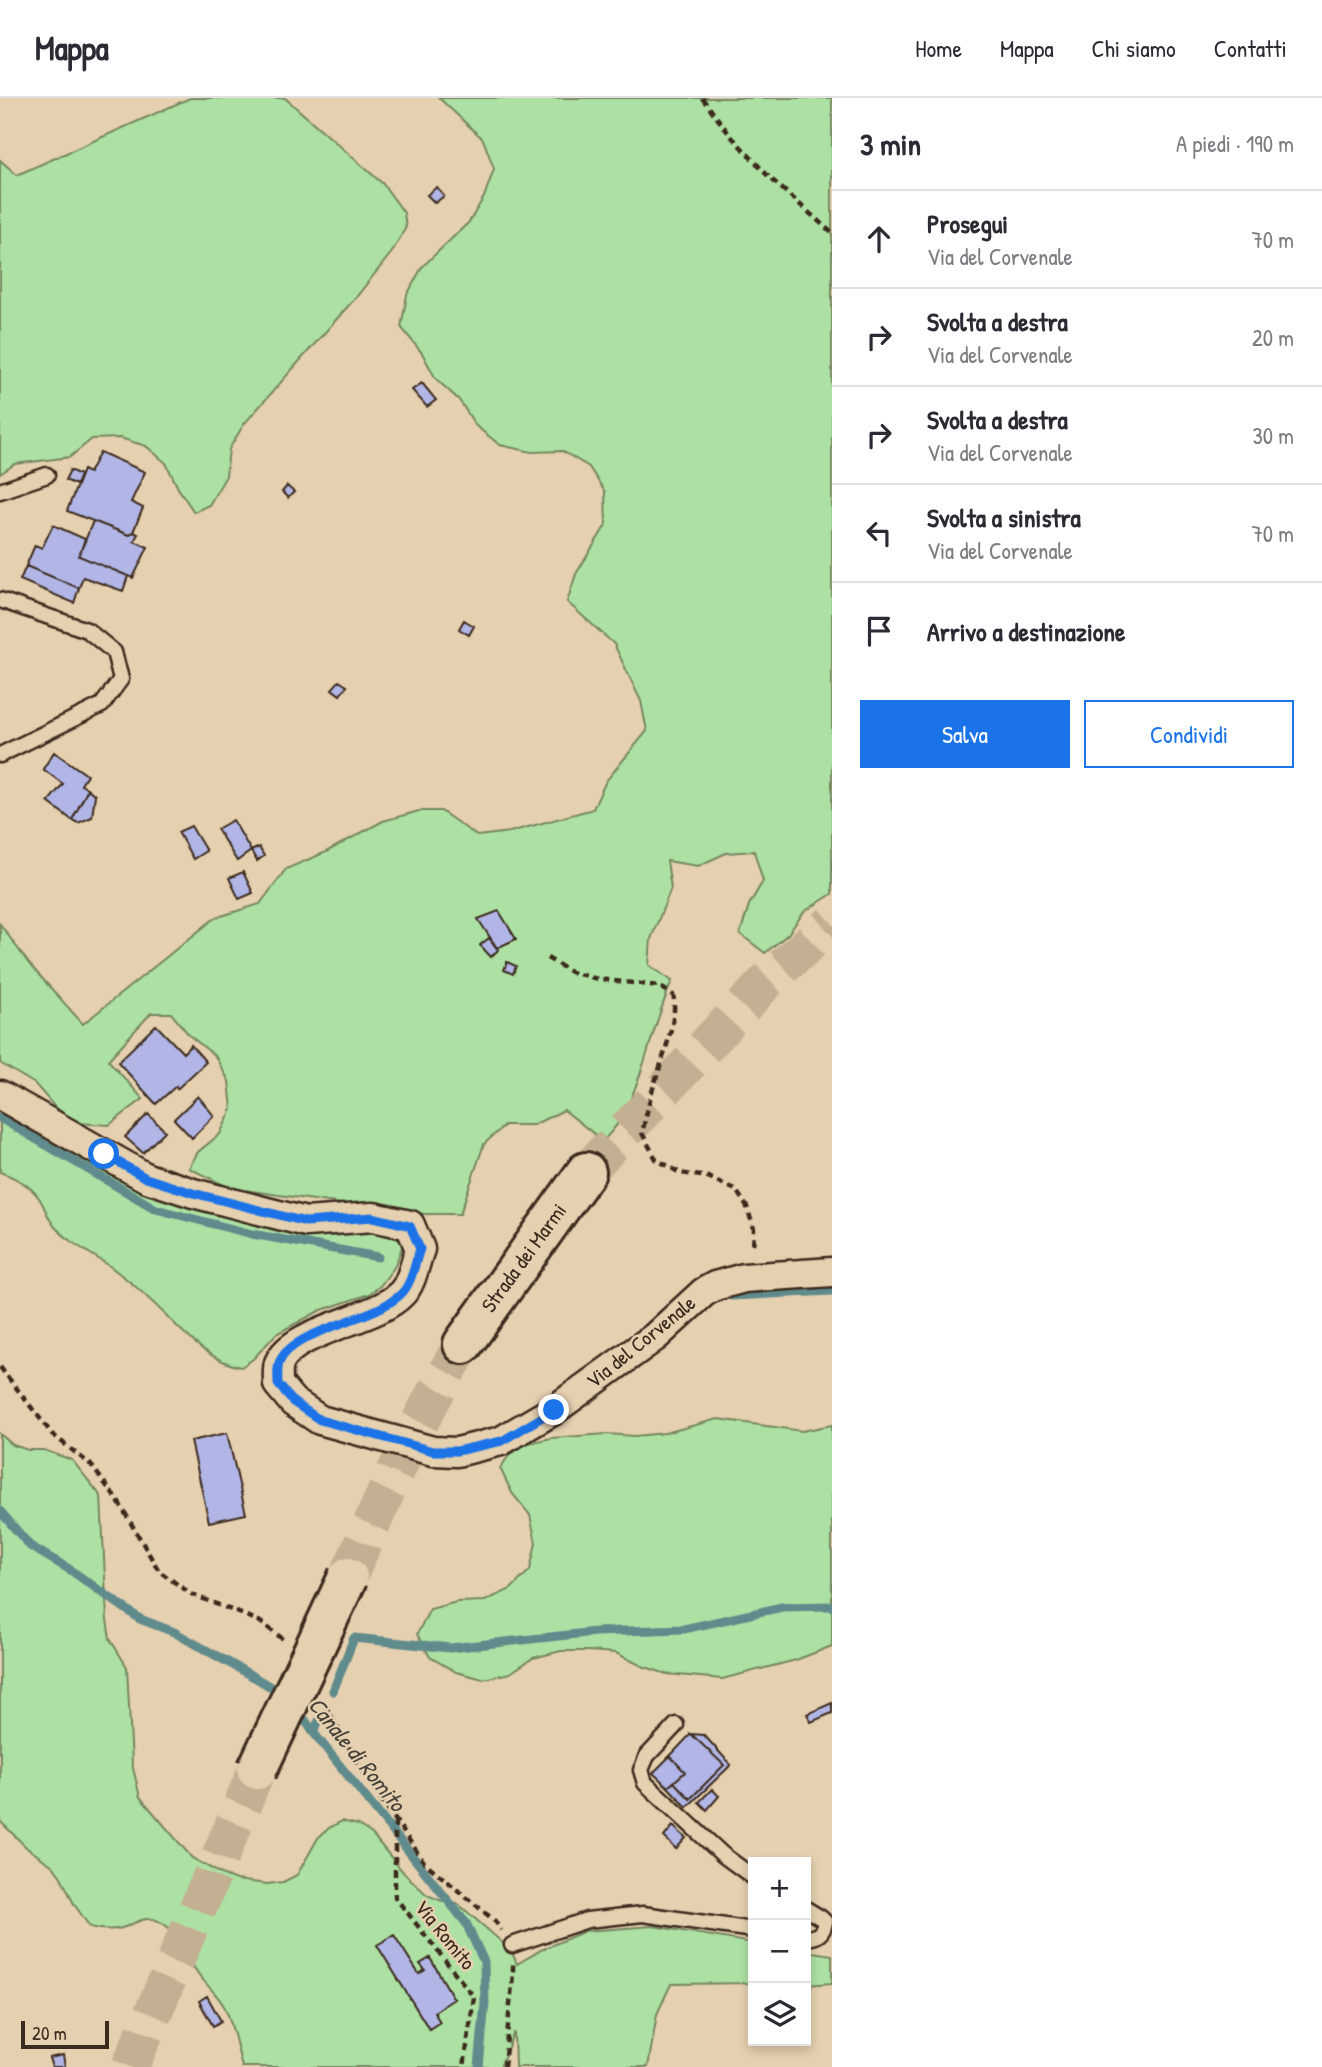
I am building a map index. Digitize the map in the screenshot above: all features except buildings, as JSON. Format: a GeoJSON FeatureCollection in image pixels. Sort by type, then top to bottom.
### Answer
{"type":"FeatureCollection","features":[{"type":"Feature","properties":{"kind":"main road","name":"Strada dei Marmi"},"geometry":{"type":"LineString","coordinates":[[463,1344],[586,1172]]}},
{"type":"Feature","properties":{"kind":"main road"},"geometry":{"type":"LineString","coordinates":[[257,1770],[348,1577]]}},
{"type":"Feature","properties":{"kind":"street","name":"Via del Corvenale"},"geometry":{"type":"LineString","coordinates":[[0,1095],[146,1178],[306,1222],[373,1217],[410,1226],[420,1249],[403,1293],[385,1306],[288,1349],[278,1364],[278,1384],[293,1402],[320,1420],[433,1451],[457,1451],[502,1441],[554,1410],[654,1337],[704,1292],[715,1286],[744,1278],[832,1272]]}},
{"type":"Feature","properties":{"kind":"lane"},"geometry":{"type":"LineString","coordinates":[[0,491],[47,475]]}},
{"type":"Feature","properties":{"kind":"lane"},"geometry":{"type":"LineString","coordinates":[[0,600],[88,630],[114,652],[121,679],[102,705],[0,755]]}},
{"type":"Feature","properties":{"kind":"lane"},"geometry":{"type":"LineString","coordinates":[[676,1725],[647,1756],[640,1770],[645,1783],[723,1855],[748,1873]]}},
{"type":"Feature","properties":{"kind":"lane"},"geometry":{"type":"LineString","coordinates":[[811,1912],[825,1922],[823,1930],[811,1937]]}},
{"type":"Feature","properties":{"kind":"lane"},"geometry":{"type":"LineString","coordinates":[[512,1945],[587,1920],[643,1914],[748,1929]]}},
{"type":"Feature","properties":{"kind":"path"},"geometry":{"type":"LineString","coordinates":[[702,98],[730,135],[769,177],[832,233]]}},
{"type":"Feature","properties":{"kind":"path"},"geometry":{"type":"LineString","coordinates":[[547,958],[570,972],[598,979],[659,986],[673,995],[676,1003],[642,1133],[656,1159],[680,1174],[708,1177],[736,1190],[747,1207],[754,1229],[752,1252],[744,1278]]}},
{"type":"Feature","properties":{"kind":"path","name":"Via Romito"},"geometry":{"type":"LineString","coordinates":[[395,1820],[395,1898],[474,1997],[464,2067]]}},
{"type":"Feature","properties":{"kind":"green space"},"geometry":{"type":"Polygon","coordinates":[[[190,98],[285,98],[383,184],[404,213],[406,227],[392,252],[357,296],[244,424],[229,449],[226,476],[209,505],[194,512],[166,463],[146,446],[120,438],[92,439],[70,457],[15,464],[0,474],[0,160],[17,175],[190,98]]]}},
{"type":"Feature","properties":{"kind":"green space"},"geometry":{"type":"Polygon","coordinates":[[[439,98],[832,98],[832,894],[804,912],[788,934],[765,953],[740,934],[749,905],[763,881],[754,851],[726,853],[698,866],[667,861],[671,888],[651,939],[649,965],[672,981],[631,1099],[621,1118],[603,1141],[564,1110],[533,1125],[505,1125],[484,1144],[460,1214],[425,1214],[230,1188],[189,1168],[198,1152],[220,1134],[232,1109],[229,1081],[215,1056],[189,1035],[171,1013],[151,1013],[108,1060],[143,1099],[109,1125],[76,1123],[53,1105],[35,1084],[0,1063],[0,924],[30,965],[83,1024],[215,918],[260,904],[286,869],[326,852],[383,821],[419,811],[441,811],[477,836],[510,832],[593,809],[606,781],[647,731],[641,701],[614,644],[567,602],[576,574],[606,525],[605,492],[589,467],[562,451],[532,452],[500,445],[476,426],[459,400],[436,379],[422,353],[401,327],[407,295],[422,267],[469,222],[484,197],[494,169],[483,139],[439,98]]]}},
{"type":"Feature","properties":{"kind":"green space"},"geometry":{"type":"Polygon","coordinates":[[[0,1103],[111,1169],[357,1229],[392,1234],[403,1244],[395,1266],[380,1286],[369,1294],[319,1311],[276,1334],[253,1359],[241,1367],[227,1363],[202,1349],[130,1282],[61,1233],[30,1188],[0,1172],[0,1103]]]}},
{"type":"Feature","properties":{"kind":"green space"},"geometry":{"type":"Polygon","coordinates":[[[718,1419],[802,1431],[832,1425],[832,1646],[796,1660],[722,1679],[667,1674],[642,1666],[616,1653],[561,1651],[533,1658],[510,1673],[483,1679],[456,1672],[430,1657],[417,1634],[430,1609],[457,1602],[485,1601],[511,1589],[530,1570],[536,1543],[530,1515],[512,1493],[500,1468],[516,1446],[551,1438],[665,1433],[718,1419]]]}},
{"type":"Feature","properties":{"kind":"green space"},"geometry":{"type":"Polygon","coordinates":[[[0,1434],[13,1445],[28,1450],[44,1450],[72,1460],[101,1496],[107,1620],[110,1639],[127,1667],[132,1764],[140,1797],[192,1858],[236,1880],[267,1884],[283,1882],[297,1875],[318,1838],[342,1821],[358,1825],[372,1834],[403,1872],[427,1895],[457,1903],[511,1950],[517,1964],[541,1950],[585,1931],[653,1926],[748,1942],[748,1983],[671,1984],[657,2014],[648,2067],[515,2067],[514,2032],[500,2067],[242,2067],[224,2006],[195,1969],[181,1943],[169,1928],[153,1919],[141,1920],[114,1930],[90,1927],[53,1866],[27,1848],[0,1821],[0,1434]]]}},
{"type":"Feature","properties":{"kind":"green space"},"geometry":{"type":"Polygon","coordinates":[[[811,1952],[832,1955],[832,1983],[811,1985],[811,1952]]]}},
{"type":"Feature","properties":{"kind":"waterway"},"geometry":{"type":"LineString","coordinates":[[0,1118],[156,1209],[252,1234],[378,1257]]}},
{"type":"Feature","properties":{"kind":"waterway"},"geometry":{"type":"LineString","coordinates":[[731,1296],[832,1291]]}},
{"type":"Feature","properties":{"kind":"waterway","name":"Canale di Romito"},"geometry":{"type":"LineString","coordinates":[[0,1511],[30,1546],[69,1569],[140,1619],[174,1632],[282,1694]]}},
{"type":"Feature","properties":{"kind":"waterway"},"geometry":{"type":"LineString","coordinates":[[333,1691],[354,1638],[450,1648],[595,1632],[684,1629],[782,1607],[832,1606]]}},
{"type":"Feature","properties":{"kind":"waterway","name":"Canale di Romito"},"geometry":{"type":"LineString","coordinates":[[297,1708],[313,1732],[466,1923],[484,1962],[485,2003],[479,2067]]}},
{"type":"Feature","properties":{"kind":"waterway"},"geometry":{"type":"LineString","coordinates":[[313,1732],[319,1721]]}},
{"type":"Feature","properties":{"kind":"tunnel"},"geometry":{"type":"LineString","coordinates":[[586,1172],[767,981],[832,923]]}},
{"type":"Feature","properties":{"kind":"tunnel"},"geometry":{"type":"LineString","coordinates":[[348,1577],[416,1430],[463,1344]]}},
{"type":"Feature","properties":{"kind":"tunnel"},"geometry":{"type":"LineString","coordinates":[[130,2067],[257,1770]]}},
{"type":"Feature","properties":{"kind":"route"},"geometry":{"type":"LineString","coordinates":[[104,1154],[146,1178],[306,1222],[373,1217],[410,1226],[420,1249],[403,1293],[385,1306],[288,1349],[278,1364],[278,1384],[293,1402],[320,1420],[433,1451],[457,1451],[502,1441],[554,1410]]}}]}
